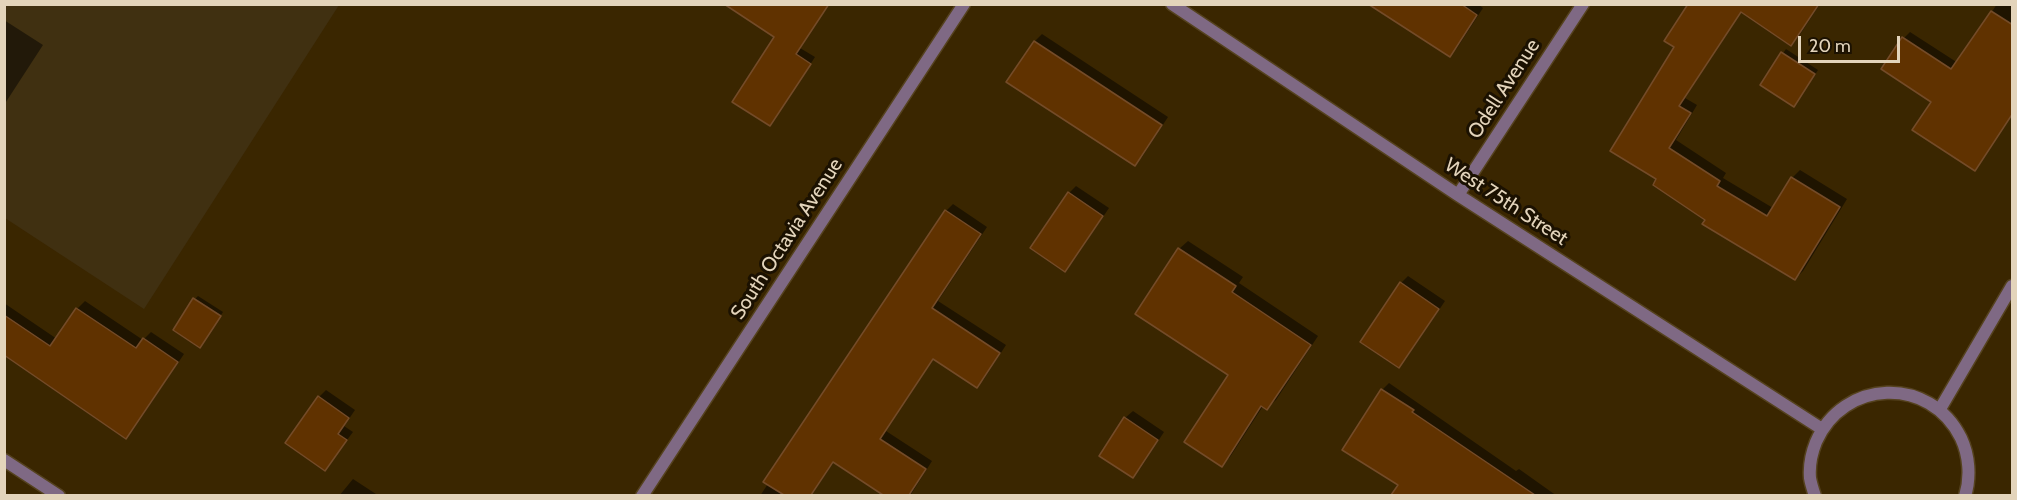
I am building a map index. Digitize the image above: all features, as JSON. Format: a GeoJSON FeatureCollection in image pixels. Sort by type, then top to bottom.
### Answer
{"type":"FeatureCollection","features":[{"type":"Feature","properties":{"kind":"street","name":"South Octavia Avenue"},"geometry":{"type":"LineString","coordinates":[[642,495],[964,4]]}},
{"type":"Feature","properties":{"kind":"street","name":"West 75th Street"},"geometry":{"type":"LineString","coordinates":[[1172,4],[1458,195],[1822,429]]}},
{"type":"Feature","properties":{"kind":"street","name":"Odell Avenue"},"geometry":{"type":"LineString","coordinates":[[1458,195],[1583,4]]}},
{"type":"Feature","properties":{"kind":"street"},"geometry":{"type":"LineString","coordinates":[[1940,409],[2013,286]]}},
{"type":"Feature","properties":{"kind":"street"},"geometry":{"type":"LineString","coordinates":[[1815,495],[1810,477],[1812,452],[1822,429],[1840,409],[1863,396],[1890,392],[1916,396],[1940,409],[1955,426],[1965,447],[1969,470],[1965,495]]}},
{"type":"Feature","properties":{"kind":"street"},"geometry":{"type":"LineString","coordinates":[[4,460],[59,495]]}},
{"type":"Feature","properties":{"kind":"shaded area"},"geometry":{"type":"Polygon","coordinates":[[[4,5],[339,5],[144,309],[5,218],[4,5]]]}},
{"type":"Feature","properties":{"kind":"building"},"geometry":{"type":"Polygon","coordinates":[[[724,4],[829,4],[796,54],[811,64],[770,126],[732,102],[774,37],[724,4]]]}},
{"type":"Feature","properties":{"kind":"building"},"geometry":{"type":"Polygon","coordinates":[[[1368,4],[1461,4],[1477,15],[1450,57],[1368,4]]]}},
{"type":"Feature","properties":{"kind":"building"},"geometry":{"type":"Polygon","coordinates":[[[1688,4],[1819,4],[1791,46],[1741,12],[1679,106],[1691,113],[1669,148],[1720,181],[1717,186],[1767,216],[1791,177],[1840,207],[1795,280],[1702,224],[1705,220],[1653,185],[1656,179],[1610,151],[1674,47],[1664,41],[1688,4]]]}},
{"type":"Feature","properties":{"kind":"building"},"geometry":{"type":"Polygon","coordinates":[[[1991,11],[2013,25],[2013,113],[1975,171],[1912,130],[1931,102],[1881,69],[1902,37],[1951,69],[1991,11]]]}},
{"type":"Feature","properties":{"kind":"building"},"geometry":{"type":"Polygon","coordinates":[[[1034,41],[1162,125],[1135,166],[1006,82],[1034,41]]]}},
{"type":"Feature","properties":{"kind":"building"},"geometry":{"type":"Polygon","coordinates":[[[1781,52],[1815,74],[1794,107],[1760,85],[1781,52]]]}},
{"type":"Feature","properties":{"kind":"building"},"geometry":{"type":"Polygon","coordinates":[[[1068,192],[1103,216],[1065,272],[1030,248],[1068,192]]]}},
{"type":"Feature","properties":{"kind":"building"},"geometry":{"type":"Polygon","coordinates":[[[945,210],[981,234],[932,308],[1000,353],[977,388],[933,359],[880,439],[926,469],[909,495],[883,495],[833,462],[811,495],[784,495],[763,482],[945,210]]]}},
{"type":"Feature","properties":{"kind":"building"},"geometry":{"type":"Polygon","coordinates":[[[1178,248],[1236,286],[1232,292],[1311,345],[1267,410],[1261,406],[1222,467],[1184,442],[1228,375],[1135,314],[1178,248]]]}},
{"type":"Feature","properties":{"kind":"building"},"geometry":{"type":"Polygon","coordinates":[[[1400,282],[1439,309],[1399,368],[1360,342],[1400,282]]]}},
{"type":"Feature","properties":{"kind":"building"},"geometry":{"type":"Polygon","coordinates":[[[193,298],[221,316],[200,348],[173,330],[193,298]]]}},
{"type":"Feature","properties":{"kind":"building"},"geometry":{"type":"Polygon","coordinates":[[[76,308],[136,348],[143,338],[178,362],[126,439],[4,355],[4,315],[50,346],[76,308]]]}},
{"type":"Feature","properties":{"kind":"building"},"geometry":{"type":"Polygon","coordinates":[[[1381,389],[1535,495],[1391,495],[1398,485],[1342,450],[1381,389]]]}},
{"type":"Feature","properties":{"kind":"building"},"geometry":{"type":"Polygon","coordinates":[[[318,396],[349,418],[338,434],[347,440],[325,471],[285,443],[318,396]]]}},
{"type":"Feature","properties":{"kind":"building"},"geometry":{"type":"Polygon","coordinates":[[[1124,417],[1158,440],[1133,478],[1099,456],[1124,417]]]}}]}
